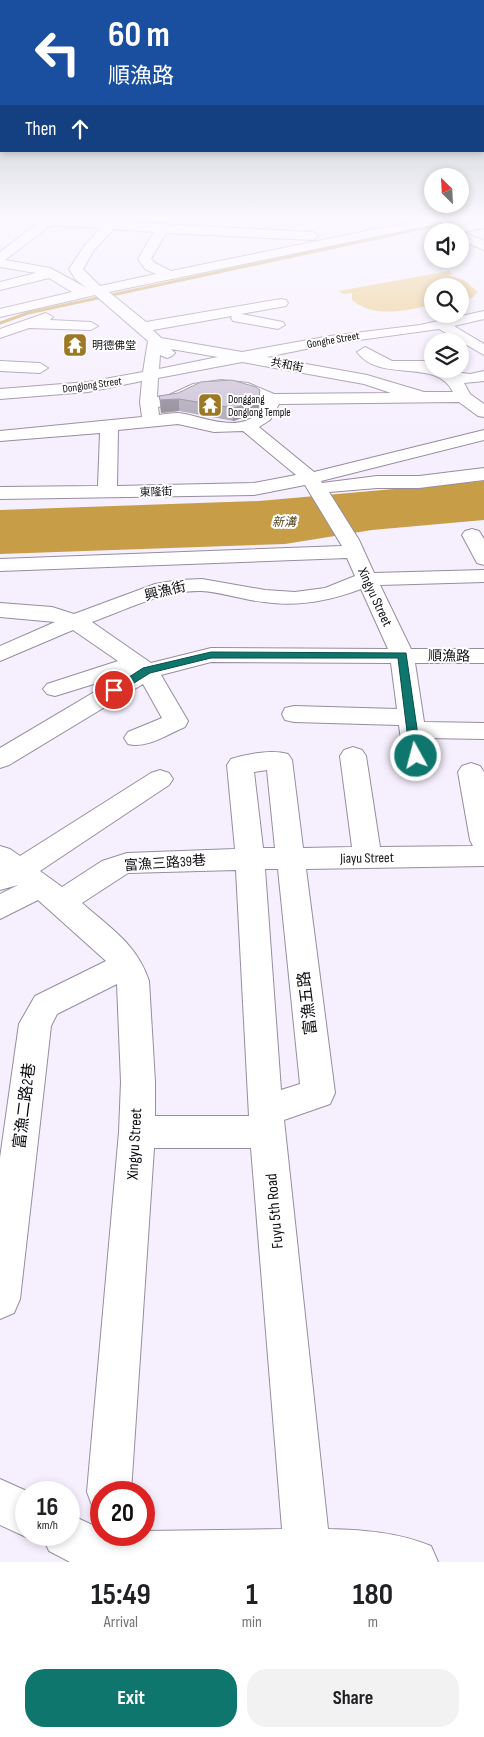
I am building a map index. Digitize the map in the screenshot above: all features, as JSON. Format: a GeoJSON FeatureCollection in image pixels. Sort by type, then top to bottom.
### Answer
{"type":"FeatureCollection","features":[{"type":"Feature","properties":{"kind":"street"},"geometry":{"type":"LineString","coordinates":[[77,289],[85,293],[133,298]]}},
{"type":"Feature","properties":{"kind":"street"},"geometry":{"type":"LineString","coordinates":[[98,289],[143,327],[182,369],[202,386]]}},
{"type":"Feature","properties":{"kind":"street"},"geometry":{"type":"LineString","coordinates":[[95,307],[107,296],[129,289]]}},
{"type":"Feature","properties":{"kind":"street"},"geometry":{"type":"LineString","coordinates":[[0,314],[85,293]]}},
{"type":"Feature","properties":{"kind":"street"},"geometry":{"type":"LineString","coordinates":[[143,327],[230,315],[282,303]]}},
{"type":"Feature","properties":{"kind":"street"},"geometry":{"type":"LineString","coordinates":[[0,334],[23,324],[67,312]]}},
{"type":"Feature","properties":{"kind":"street"},"geometry":{"type":"LineString","coordinates":[[230,315],[278,325]]}},
{"type":"Feature","properties":{"kind":"street"},"geometry":{"type":"LineString","coordinates":[[230,315],[234,319],[228,325],[264,330]]}},
{"type":"Feature","properties":{"kind":"street","name":"Gonghe Street"},"geometry":{"type":"LineString","coordinates":[[182,369],[355,336],[420,329],[484,315]]}},
{"type":"Feature","properties":{"kind":"street"},"geometry":{"type":"LineString","coordinates":[[23,324],[91,326]]}},
{"type":"Feature","properties":{"kind":"street"},"geometry":{"type":"LineString","coordinates":[[441,324],[484,350]]}},
{"type":"Feature","properties":{"kind":"street"},"geometry":{"type":"LineString","coordinates":[[320,371],[420,329]]}},
{"type":"Feature","properties":{"kind":"street"},"geometry":{"type":"LineString","coordinates":[[151,421],[148,402],[149,376],[155,341]]}},
{"type":"Feature","properties":{"kind":"street","name":"共和街"},"geometry":{"type":"LineString","coordinates":[[155,341],[320,371],[393,387],[418,396]]}},
{"type":"Feature","properties":{"kind":"street"},"geometry":{"type":"LineString","coordinates":[[365,352],[389,366],[424,366]]}},
{"type":"Feature","properties":{"kind":"street"},"geometry":{"type":"LineString","coordinates":[[0,366],[40,368]]}},
{"type":"Feature","properties":{"kind":"street","name":"Donglong Street"},"geometry":{"type":"LineString","coordinates":[[0,394],[88,387],[182,369]]}},
{"type":"Feature","properties":{"kind":"street"},"geometry":{"type":"LineString","coordinates":[[462,378],[470,379],[484,376]]}},
{"type":"Feature","properties":{"kind":"street"},"geometry":{"type":"LineString","coordinates":[[448,378],[458,386],[463,397],[484,412]]}},
{"type":"Feature","properties":{"kind":"street"},"geometry":{"type":"LineString","coordinates":[[148,402],[173,400],[187,391],[202,386],[228,384],[248,387],[262,392],[271,399],[463,397]]}},
{"type":"Feature","properties":{"kind":"street"},"geometry":{"type":"LineString","coordinates":[[0,436],[181,419],[207,427],[248,426],[269,414],[272,407],[271,399]]}},
{"type":"Feature","properties":{"kind":"street"},"geometry":{"type":"LineString","coordinates":[[248,426],[316,486],[419,482],[484,474]]}},
{"type":"Feature","properties":{"kind":"street"},"geometry":{"type":"LineString","coordinates":[[107,493],[109,427]]}},
{"type":"Feature","properties":{"kind":"street","name":"東隆街"},"geometry":{"type":"LineString","coordinates":[[0,493],[107,493],[316,486],[484,435]]}},
{"type":"Feature","properties":{"kind":"street","name":"Xingyu Street"},"geometry":{"type":"LineString","coordinates":[[316,486],[352,546],[402,655],[416,756]]}},
{"type":"Feature","properties":{"kind":"street"},"geometry":{"type":"LineString","coordinates":[[472,535],[484,559]]}},
{"type":"Feature","properties":{"kind":"street"},"geometry":{"type":"LineString","coordinates":[[0,565],[352,546]]}},
{"type":"Feature","properties":{"kind":"street"},"geometry":{"type":"LineString","coordinates":[[367,579],[484,576]]}},
{"type":"Feature","properties":{"kind":"street","name":"興漁街"},"geometry":{"type":"LineString","coordinates":[[0,654],[75,621],[163,589],[185,585],[202,585],[265,596],[295,598],[330,594],[367,579]]}},
{"type":"Feature","properties":{"kind":"street"},"geometry":{"type":"LineString","coordinates":[[0,610],[52,614],[75,621],[142,667],[176,721],[137,738]]}},
{"type":"Feature","properties":{"kind":"street","name":"順漁路"},"geometry":{"type":"LineString","coordinates":[[142,667],[211,655],[484,656]]}},
{"type":"Feature","properties":{"kind":"street"},"geometry":{"type":"LineString","coordinates":[[55,689],[142,667]]}},
{"type":"Feature","properties":{"kind":"street"},"geometry":{"type":"LineString","coordinates":[[0,759],[142,667]]}},
{"type":"Feature","properties":{"kind":"street"},"geometry":{"type":"LineString","coordinates":[[294,714],[412,723],[484,731]]}},
{"type":"Feature","properties":{"kind":"street"},"geometry":{"type":"LineString","coordinates":[[353,756],[368,858]]}},
{"type":"Feature","properties":{"kind":"street","name":"Fuyu 5th Road"},"geometry":{"type":"LineString","coordinates":[[291,858],[280,760],[240,765],[250,859],[266,1121],[307,1557]]}},
{"type":"Feature","properties":{"kind":"street"},"geometry":{"type":"LineString","coordinates":[[471,772],[484,840]]}},
{"type":"Feature","properties":{"kind":"street"},"geometry":{"type":"LineString","coordinates":[[0,908],[24,878],[160,779]]}},
{"type":"Feature","properties":{"kind":"street","name":"Jiayu Street"},"geometry":{"type":"LineString","coordinates":[[250,859],[484,856]]}},
{"type":"Feature","properties":{"kind":"street","name":"富漁五路"},"geometry":{"type":"LineString","coordinates":[[266,1121],[318,1093],[291,858]]}},
{"type":"Feature","properties":{"kind":"street","name":"富漁三路39巷"},"geometry":{"type":"LineString","coordinates":[[24,878],[112,868],[128,863],[250,859]]}},
{"type":"Feature","properties":{"kind":"street","name":"Xingyu Street"},"geometry":{"type":"LineString","coordinates":[[24,878],[115,950],[128,965],[133,981],[138,1082],[137,1132],[109,1481]]}},
{"type":"Feature","properties":{"kind":"street","name":"富漁二路2巷"},"geometry":{"type":"LineString","coordinates":[[0,1299],[35,1024],[46,1005],[128,965]]}},
{"type":"Feature","properties":{"kind":"street"},"geometry":{"type":"LineString","coordinates":[[137,1132],[266,1121]]}},
{"type":"Feature","properties":{"kind":"street"},"geometry":{"type":"LineString","coordinates":[[0,1501],[15,1509]]}},
{"type":"Feature","properties":{"kind":"street"},"geometry":{"type":"LineString","coordinates":[[94,1547],[307,1557],[380,1554],[415,1562]]}},
{"type":"Feature","properties":{"kind":"shaded area"},"geometry":{"type":"Polygon","coordinates":[[[351,289],[424,289],[424,307],[391,312],[371,310],[352,300],[352,293],[343,294],[339,291],[351,289]]]}},
{"type":"Feature","properties":{"kind":"shaded area"},"geometry":{"type":"Polygon","coordinates":[[[469,289],[474,289],[478,292],[469,298],[469,289]]]}},
{"type":"Feature","properties":{"kind":"water","name":"新溝"},"geometry":{"type":"Polygon","coordinates":[[[484,481],[484,520],[372,530],[285,544],[0,554],[0,510],[259,501],[484,481]]]}},
{"type":"Feature","properties":{"kind":"building"},"geometry":{"type":"Polygon","coordinates":[[[232,380],[256,387],[260,390],[259,396],[252,403],[233,408],[179,399],[160,400],[159,396],[178,393],[201,382],[232,380]]]}},
{"type":"Feature","properties":{"kind":"waterway"},"geometry":{"type":"LineString","coordinates":[[0,323],[28,313],[140,289]]}},
{"type":"Feature","properties":{"kind":"place","name":"明德佛堂"},"geometry":{"type":"Point","coordinates":[75,345]}},
{"type":"Feature","properties":{"kind":"place","name":"Donggang Donglong Temple"},"geometry":{"type":"Point","coordinates":[210,405]}},
{"type":"Feature","properties":{"kind":"route"},"geometry":{"type":"LineString","coordinates":[[114,690],[147,670],[211,655],[402,655],[416,756]]}}]}
